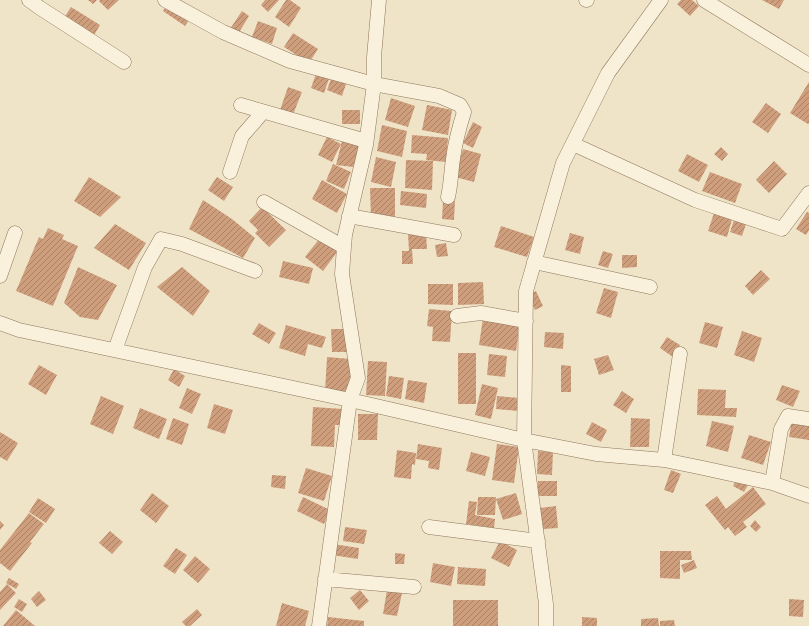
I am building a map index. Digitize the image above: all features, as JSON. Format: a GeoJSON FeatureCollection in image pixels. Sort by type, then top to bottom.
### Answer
{"type":"FeatureCollection","features":[{"type":"Feature","properties":{"kind":"street"},"geometry":{"type":"LineString","coordinates":[[29,0],[124,62]]}},
{"type":"Feature","properties":{"kind":"street"},"geometry":{"type":"LineString","coordinates":[[165,0],[223,32],[290,61],[374,84],[439,96],[460,105],[464,112],[454,153],[452,182],[448,197]]}},
{"type":"Feature","properties":{"kind":"street"},"geometry":{"type":"LineString","coordinates":[[319,626],[350,400],[358,378],[342,274],[345,235],[366,141],[374,84],[374,57],[379,0]]}},
{"type":"Feature","properties":{"kind":"street"},"geometry":{"type":"LineString","coordinates":[[546,626],[546,604],[524,440],[526,291],[563,163],[608,73],[661,0]]}},
{"type":"Feature","properties":{"kind":"street"},"geometry":{"type":"LineString","coordinates":[[704,0],[809,65]]}},
{"type":"Feature","properties":{"kind":"street"},"geometry":{"type":"LineString","coordinates":[[241,105],[366,141]]}},
{"type":"Feature","properties":{"kind":"street"},"geometry":{"type":"LineString","coordinates":[[230,172],[242,136],[263,112]]}},
{"type":"Feature","properties":{"kind":"street"},"geometry":{"type":"LineString","coordinates":[[572,144],[696,200],[782,229],[809,193]]}},
{"type":"Feature","properties":{"kind":"street"},"geometry":{"type":"LineString","coordinates":[[264,202],[344,247]]}},
{"type":"Feature","properties":{"kind":"street"},"geometry":{"type":"LineString","coordinates":[[349,216],[454,235]]}},
{"type":"Feature","properties":{"kind":"street"},"geometry":{"type":"LineString","coordinates":[[0,276],[15,233]]}},
{"type":"Feature","properties":{"kind":"street"},"geometry":{"type":"LineString","coordinates":[[115,350],[145,267],[161,239],[182,244],[255,271]]}},
{"type":"Feature","properties":{"kind":"street"},"geometry":{"type":"LineString","coordinates":[[534,262],[650,287]]}},
{"type":"Feature","properties":{"kind":"street"},"geometry":{"type":"LineString","coordinates":[[457,316],[481,313],[526,321]]}},
{"type":"Feature","properties":{"kind":"street"},"geometry":{"type":"LineString","coordinates":[[0,323],[19,330],[350,400],[524,440],[596,454],[664,460],[772,483],[809,496]]}},
{"type":"Feature","properties":{"kind":"street"},"geometry":{"type":"LineString","coordinates":[[664,460],[680,354]]}},
{"type":"Feature","properties":{"kind":"street"},"geometry":{"type":"LineString","coordinates":[[772,483],[781,429],[788,416],[809,419]]}},
{"type":"Feature","properties":{"kind":"street"},"geometry":{"type":"LineString","coordinates":[[429,527],[538,542]]}},
{"type":"Feature","properties":{"kind":"street"},"geometry":{"type":"LineString","coordinates":[[325,579],[414,587]]}},
{"type":"Feature","properties":{"kind":"building"},"geometry":{"type":"Polygon","coordinates":[[[88,0],[97,0],[93,4],[88,0]]]}},
{"type":"Feature","properties":{"kind":"building"},"geometry":{"type":"Polygon","coordinates":[[[119,0],[108,10],[99,1],[119,0]]]}},
{"type":"Feature","properties":{"kind":"building"},"geometry":{"type":"Polygon","coordinates":[[[170,0],[194,12],[185,26],[163,11],[170,0]]]}},
{"type":"Feature","properties":{"kind":"building"},"geometry":{"type":"Polygon","coordinates":[[[265,0],[279,0],[268,12],[261,5],[265,0]]]}},
{"type":"Feature","properties":{"kind":"building"},"geometry":{"type":"Polygon","coordinates":[[[286,0],[290,0],[301,8],[289,27],[275,17],[286,0]]]}},
{"type":"Feature","properties":{"kind":"building"},"geometry":{"type":"Polygon","coordinates":[[[681,0],[692,0],[699,6],[690,16],[677,4],[681,0]]]}},
{"type":"Feature","properties":{"kind":"building"},"geometry":{"type":"Polygon","coordinates":[[[762,0],[784,0],[779,9],[762,0]]]}},
{"type":"Feature","properties":{"kind":"building"},"geometry":{"type":"Polygon","coordinates":[[[71,7],[100,25],[90,42],[60,24],[71,7]]]}},
{"type":"Feature","properties":{"kind":"building"},"geometry":{"type":"Polygon","coordinates":[[[242,11],[249,16],[238,34],[230,29],[242,11]]]}},
{"type":"Feature","properties":{"kind":"building"},"geometry":{"type":"Polygon","coordinates":[[[258,21],[277,28],[272,44],[252,37],[258,21]]]}},
{"type":"Feature","properties":{"kind":"building"},"geometry":{"type":"Polygon","coordinates":[[[293,33],[318,49],[309,63],[284,47],[293,33]]]}},
{"type":"Feature","properties":{"kind":"building"},"geometry":{"type":"Polygon","coordinates":[[[317,71],[330,76],[324,93],[311,88],[317,71]]]}},
{"type":"Feature","properties":{"kind":"building"},"geometry":{"type":"Polygon","coordinates":[[[332,76],[347,81],[342,96],[327,90],[332,76]]]}},
{"type":"Feature","properties":{"kind":"building"},"geometry":{"type":"Polygon","coordinates":[[[809,82],[809,123],[808,124],[790,113],[809,82]]]}},
{"type":"Feature","properties":{"kind":"building"},"geometry":{"type":"Polygon","coordinates":[[[288,87],[302,92],[292,117],[279,113],[288,87]]]}},
{"type":"Feature","properties":{"kind":"building"},"geometry":{"type":"Polygon","coordinates":[[[391,98],[415,106],[408,127],[385,120],[391,98]]]}},
{"type":"Feature","properties":{"kind":"building"},"geometry":{"type":"Polygon","coordinates":[[[766,103],[781,114],[768,133],[752,122],[766,103]]]}},
{"type":"Feature","properties":{"kind":"building"},"geometry":{"type":"Polygon","coordinates":[[[427,105],[452,110],[448,135],[422,130],[427,105]]]}},
{"type":"Feature","properties":{"kind":"building"},"geometry":{"type":"Polygon","coordinates":[[[342,110],[360,110],[360,124],[342,124],[342,110]]]}},
{"type":"Feature","properties":{"kind":"building"},"geometry":{"type":"Polygon","coordinates":[[[473,122],[482,127],[473,148],[463,143],[473,122]]]}},
{"type":"Feature","properties":{"kind":"building"},"geometry":{"type":"Polygon","coordinates":[[[382,125],[407,131],[402,157],[377,151],[382,125]]]}},
{"type":"Feature","properties":{"kind":"building"},"geometry":{"type":"Polygon","coordinates":[[[412,135],[448,138],[446,162],[426,160],[427,154],[411,153],[412,135]]]}},
{"type":"Feature","properties":{"kind":"building"},"geometry":{"type":"Polygon","coordinates":[[[327,137],[341,144],[332,162],[318,155],[327,137]]]}},
{"type":"Feature","properties":{"kind":"building"},"geometry":{"type":"Polygon","coordinates":[[[342,141],[360,145],[353,167],[336,165],[342,141]]]}},
{"type":"Feature","properties":{"kind":"building"},"geometry":{"type":"Polygon","coordinates":[[[721,147],[728,154],[722,161],[714,154],[721,147]]]}},
{"type":"Feature","properties":{"kind":"building"},"geometry":{"type":"Polygon","coordinates":[[[463,149],[481,154],[474,182],[455,177],[463,149]]]}},
{"type":"Feature","properties":{"kind":"building"},"geometry":{"type":"Polygon","coordinates":[[[687,154],[708,165],[699,182],[678,171],[687,154]]]}},
{"type":"Feature","properties":{"kind":"building"},"geometry":{"type":"Polygon","coordinates":[[[376,157],[396,162],[391,187],[371,182],[376,157]]]}},
{"type":"Feature","properties":{"kind":"building"},"geometry":{"type":"Polygon","coordinates":[[[406,160],[433,161],[432,190],[405,188],[406,160]]]}},
{"type":"Feature","properties":{"kind":"building"},"geometry":{"type":"Polygon","coordinates":[[[774,161],[787,174],[769,193],[756,180],[774,161]]]}},
{"type":"Feature","properties":{"kind":"building"},"geometry":{"type":"Polygon","coordinates":[[[333,164],[351,172],[344,189],[326,181],[333,164]]]}},
{"type":"Feature","properties":{"kind":"building"},"geometry":{"type":"Polygon","coordinates":[[[710,172],[742,184],[735,203],[702,191],[710,172]]]}},
{"type":"Feature","properties":{"kind":"building"},"geometry":{"type":"Polygon","coordinates":[[[89,177],[121,197],[100,217],[74,201],[89,177]]]}},
{"type":"Feature","properties":{"kind":"building"},"geometry":{"type":"Polygon","coordinates":[[[217,177],[233,187],[224,201],[208,190],[217,177]]]}},
{"type":"Feature","properties":{"kind":"building"},"geometry":{"type":"Polygon","coordinates":[[[322,180],[347,194],[337,213],[312,199],[322,180]]]}},
{"type":"Feature","properties":{"kind":"building"},"geometry":{"type":"Polygon","coordinates":[[[370,188],[395,188],[395,218],[371,218],[370,188]]]}},
{"type":"Feature","properties":{"kind":"building"},"geometry":{"type":"Polygon","coordinates":[[[401,191],[427,194],[426,208],[400,205],[401,191]]]}},
{"type":"Feature","properties":{"kind":"building"},"geometry":{"type":"Polygon","coordinates":[[[203,200],[232,219],[255,238],[243,258],[189,229],[203,200]]]}},
{"type":"Feature","properties":{"kind":"building"},"geometry":{"type":"Polygon","coordinates":[[[443,201],[455,201],[454,220],[442,219],[443,201]]]}},
{"type":"Feature","properties":{"kind":"building"},"geometry":{"type":"Polygon","coordinates":[[[262,207],[286,230],[269,247],[255,233],[258,230],[249,221],[262,207]]]}},
{"type":"Feature","properties":{"kind":"building"},"geometry":{"type":"Polygon","coordinates":[[[715,210],[733,216],[727,237],[708,231],[715,210]]]}},
{"type":"Feature","properties":{"kind":"building"},"geometry":{"type":"Polygon","coordinates":[[[807,212],[809,213],[809,230],[806,235],[796,229],[807,212]]]}},
{"type":"Feature","properties":{"kind":"building"},"geometry":{"type":"Polygon","coordinates":[[[736,214],[748,218],[742,236],[730,232],[736,214]]]}},
{"type":"Feature","properties":{"kind":"building"},"geometry":{"type":"Polygon","coordinates":[[[115,224],[146,243],[129,270],[94,248],[115,224]]]}},
{"type":"Feature","properties":{"kind":"building"},"geometry":{"type":"Polygon","coordinates":[[[501,226],[534,237],[527,257],[494,247],[501,226]]]}},
{"type":"Feature","properties":{"kind":"building"},"geometry":{"type":"Polygon","coordinates":[[[48,228],[64,235],[62,239],[78,246],[53,306],[16,291],[39,237],[43,239],[48,228]]]}},
{"type":"Feature","properties":{"kind":"building"},"geometry":{"type":"Polygon","coordinates":[[[570,233],[584,237],[580,254],[565,250],[570,233]]]}},
{"type":"Feature","properties":{"kind":"building"},"geometry":{"type":"Polygon","coordinates":[[[408,234],[426,234],[427,249],[412,249],[413,264],[402,264],[402,251],[409,251],[408,234]]]}},
{"type":"Feature","properties":{"kind":"building"},"geometry":{"type":"Polygon","coordinates":[[[320,238],[338,251],[323,271],[305,257],[320,238]]]}},
{"type":"Feature","properties":{"kind":"building"},"geometry":{"type":"Polygon","coordinates":[[[446,243],[448,256],[437,257],[435,245],[446,243]]]}},
{"type":"Feature","properties":{"kind":"building"},"geometry":{"type":"Polygon","coordinates":[[[603,251],[613,254],[608,268],[598,265],[603,251]]]}},
{"type":"Feature","properties":{"kind":"building"},"geometry":{"type":"Polygon","coordinates":[[[622,255],[637,255],[637,267],[622,268],[622,255]]]}},
{"type":"Feature","properties":{"kind":"building"},"geometry":{"type":"Polygon","coordinates":[[[283,261],[313,268],[309,284],[279,277],[283,261]]]}},
{"type":"Feature","properties":{"kind":"building"},"geometry":{"type":"Polygon","coordinates":[[[78,267],[117,285],[98,320],[80,317],[64,303],[78,267]]]}},
{"type":"Feature","properties":{"kind":"building"},"geometry":{"type":"Polygon","coordinates":[[[182,267],[210,291],[193,316],[157,287],[182,267]]]}},
{"type":"Feature","properties":{"kind":"building"},"geometry":{"type":"Polygon","coordinates":[[[761,270],[770,279],[753,295],[745,286],[761,270]]]}},
{"type":"Feature","properties":{"kind":"building"},"geometry":{"type":"Polygon","coordinates":[[[483,282],[484,304],[458,305],[458,283],[483,282]]]}},
{"type":"Feature","properties":{"kind":"building"},"geometry":{"type":"Polygon","coordinates":[[[428,284],[453,284],[453,305],[428,304],[428,284]]]}},
{"type":"Feature","properties":{"kind":"building"},"geometry":{"type":"Polygon","coordinates":[[[604,288],[618,292],[611,318],[596,313],[604,288]]]}},
{"type":"Feature","properties":{"kind":"building"},"geometry":{"type":"Polygon","coordinates":[[[536,291],[543,306],[535,310],[528,295],[536,291]]]}},
{"type":"Feature","properties":{"kind":"building"},"geometry":{"type":"Polygon","coordinates":[[[429,309],[452,311],[450,342],[432,341],[433,327],[427,326],[429,309]]]}},
{"type":"Feature","properties":{"kind":"building"},"geometry":{"type":"Polygon","coordinates":[[[483,318],[520,323],[516,351],[479,345],[483,318]]]}},
{"type":"Feature","properties":{"kind":"building"},"geometry":{"type":"Polygon","coordinates":[[[705,322],[723,327],[717,348],[699,343],[705,322]]]}},
{"type":"Feature","properties":{"kind":"building"},"geometry":{"type":"Polygon","coordinates":[[[259,323],[276,333],[269,344],[252,334],[259,323]]]}},
{"type":"Feature","properties":{"kind":"building"},"geometry":{"type":"Polygon","coordinates":[[[286,325],[326,337],[322,348],[308,344],[305,356],[279,348],[286,325]]]}},
{"type":"Feature","properties":{"kind":"building"},"geometry":{"type":"Polygon","coordinates":[[[331,329],[349,329],[349,352],[332,352],[331,329]]]}},
{"type":"Feature","properties":{"kind":"building"},"geometry":{"type":"Polygon","coordinates":[[[742,331],[762,338],[754,362],[734,355],[742,331]]]}},
{"type":"Feature","properties":{"kind":"building"},"geometry":{"type":"Polygon","coordinates":[[[545,332],[564,333],[563,349],[544,347],[545,332]]]}},
{"type":"Feature","properties":{"kind":"building"},"geometry":{"type":"Polygon","coordinates":[[[667,337],[680,345],[673,357],[660,348],[667,337]]]}},
{"type":"Feature","properties":{"kind":"building"},"geometry":{"type":"Polygon","coordinates":[[[458,353],[476,353],[476,404],[458,404],[458,353]]]}},
{"type":"Feature","properties":{"kind":"building"},"geometry":{"type":"Polygon","coordinates":[[[489,354],[507,356],[505,377],[487,375],[489,354]]]}},
{"type":"Feature","properties":{"kind":"building"},"geometry":{"type":"Polygon","coordinates":[[[608,355],[614,370],[599,375],[594,359],[608,355]]]}},
{"type":"Feature","properties":{"kind":"building"},"geometry":{"type":"Polygon","coordinates":[[[327,357],[351,359],[349,393],[325,391],[327,357]]]}},
{"type":"Feature","properties":{"kind":"building"},"geometry":{"type":"Polygon","coordinates":[[[368,361],[387,362],[385,396],[366,395],[368,361]]]}},
{"type":"Feature","properties":{"kind":"building"},"geometry":{"type":"Polygon","coordinates":[[[39,365],[57,375],[46,395],[28,384],[39,365]]]}},
{"type":"Feature","properties":{"kind":"building"},"geometry":{"type":"Polygon","coordinates":[[[561,365],[571,366],[571,392],[561,392],[561,365]]]}},
{"type":"Feature","properties":{"kind":"building"},"geometry":{"type":"Polygon","coordinates":[[[174,369],[185,376],[179,387],[168,380],[174,369]]]}},
{"type":"Feature","properties":{"kind":"building"},"geometry":{"type":"Polygon","coordinates":[[[389,376],[404,378],[401,399],[386,396],[389,376]]]}},
{"type":"Feature","properties":{"kind":"building"},"geometry":{"type":"Polygon","coordinates":[[[408,380],[427,383],[424,403],[405,399],[408,380]]]}},
{"type":"Feature","properties":{"kind":"building"},"geometry":{"type":"Polygon","coordinates":[[[482,384],[498,388],[491,419],[475,415],[482,384]]]}},
{"type":"Feature","properties":{"kind":"building"},"geometry":{"type":"Polygon","coordinates":[[[782,385],[800,391],[793,407],[776,400],[782,385]]]}},
{"type":"Feature","properties":{"kind":"building"},"geometry":{"type":"Polygon","coordinates":[[[187,388],[201,394],[192,414],[179,408],[187,388]]]}},
{"type":"Feature","properties":{"kind":"building"},"geometry":{"type":"Polygon","coordinates":[[[698,389],[726,390],[725,408],[737,408],[736,417],[697,415],[698,389]]]}},
{"type":"Feature","properties":{"kind":"building"},"geometry":{"type":"Polygon","coordinates":[[[622,391],[634,399],[626,413],[613,405],[622,391]]]}},
{"type":"Feature","properties":{"kind":"building"},"geometry":{"type":"Polygon","coordinates":[[[101,396],[124,406],[113,434],[90,424],[101,396]]]}},
{"type":"Feature","properties":{"kind":"building"},"geometry":{"type":"Polygon","coordinates":[[[497,396],[519,398],[518,411],[496,409],[497,396]]]}},
{"type":"Feature","properties":{"kind":"building"},"geometry":{"type":"Polygon","coordinates":[[[214,404],[233,410],[225,434],[207,428],[214,404]]]}},
{"type":"Feature","properties":{"kind":"building"},"geometry":{"type":"Polygon","coordinates":[[[313,407],[343,409],[342,425],[335,425],[334,447],[311,446],[313,407]]]}},
{"type":"Feature","properties":{"kind":"building"},"geometry":{"type":"Polygon","coordinates":[[[140,408],[167,419],[159,439],[133,428],[140,408]]]}},
{"type":"Feature","properties":{"kind":"building"},"geometry":{"type":"Polygon","coordinates":[[[358,414],[378,414],[377,440],[358,440],[358,414]]]}},
{"type":"Feature","properties":{"kind":"building"},"geometry":{"type":"Polygon","coordinates":[[[173,418],[189,424],[182,445],[166,439],[173,418]]]}},
{"type":"Feature","properties":{"kind":"building"},"geometry":{"type":"Polygon","coordinates":[[[631,418],[650,419],[649,447],[630,447],[631,418]]]}},
{"type":"Feature","properties":{"kind":"building"},"geometry":{"type":"Polygon","coordinates":[[[792,420],[809,423],[809,440],[789,437],[792,420]]]}},
{"type":"Feature","properties":{"kind":"building"},"geometry":{"type":"Polygon","coordinates":[[[712,421],[734,426],[728,452],[706,446],[712,421]]]}},
{"type":"Feature","properties":{"kind":"building"},"geometry":{"type":"Polygon","coordinates":[[[592,422],[607,430],[601,442],[586,434],[592,422]]]}},
{"type":"Feature","properties":{"kind":"building"},"geometry":{"type":"Polygon","coordinates":[[[0,432],[18,443],[7,461],[0,457],[0,432]]]}},
{"type":"Feature","properties":{"kind":"building"},"geometry":{"type":"Polygon","coordinates":[[[749,435],[771,442],[763,465],[741,458],[749,435]]]}},
{"type":"Feature","properties":{"kind":"building"},"geometry":{"type":"Polygon","coordinates":[[[418,444],[442,448],[439,470],[428,468],[429,461],[416,459],[418,444]]]}},
{"type":"Feature","properties":{"kind":"building"},"geometry":{"type":"Polygon","coordinates":[[[497,444],[519,447],[514,483],[492,480],[497,444]]]}},
{"type":"Feature","properties":{"kind":"building"},"geometry":{"type":"Polygon","coordinates":[[[397,450],[416,453],[415,465],[412,464],[411,479],[394,477],[397,450]]]}},
{"type":"Feature","properties":{"kind":"building"},"geometry":{"type":"Polygon","coordinates":[[[538,451],[553,452],[552,475],[537,474],[538,451]]]}},
{"type":"Feature","properties":{"kind":"building"},"geometry":{"type":"Polygon","coordinates":[[[471,452],[490,457],[485,476],[466,471],[471,452]]]}},
{"type":"Feature","properties":{"kind":"building"},"geometry":{"type":"Polygon","coordinates":[[[306,468],[332,476],[324,501],[298,493],[306,468]]]}},
{"type":"Feature","properties":{"kind":"building"},"geometry":{"type":"Polygon","coordinates":[[[671,470],[681,474],[673,493],[664,490],[671,470]]]}},
{"type":"Feature","properties":{"kind":"building"},"geometry":{"type":"Polygon","coordinates":[[[272,475],[286,476],[285,489],[271,487],[272,475]]]}},
{"type":"Feature","properties":{"kind":"building"},"geometry":{"type":"Polygon","coordinates":[[[737,479],[748,485],[744,492],[733,486],[737,479]]]}},
{"type":"Feature","properties":{"kind":"building"},"geometry":{"type":"Polygon","coordinates":[[[538,481],[557,481],[557,496],[538,496],[538,481]]]}},
{"type":"Feature","properties":{"kind":"building"},"geometry":{"type":"Polygon","coordinates":[[[753,487],[766,504],[743,522],[747,527],[735,536],[728,527],[725,530],[705,505],[717,496],[726,509],[753,487]]]}},
{"type":"Feature","properties":{"kind":"building"},"geometry":{"type":"Polygon","coordinates":[[[152,493],[169,506],[156,523],[140,510],[152,493]]]}},
{"type":"Feature","properties":{"kind":"building"},"geometry":{"type":"Polygon","coordinates":[[[516,493],[522,514],[503,520],[496,499],[516,493]]]}},
{"type":"Feature","properties":{"kind":"building"},"geometry":{"type":"Polygon","coordinates":[[[303,497],[330,510],[324,524],[297,511],[303,497]]]}},
{"type":"Feature","properties":{"kind":"building"},"geometry":{"type":"Polygon","coordinates":[[[478,497],[496,497],[495,515],[477,515],[478,497]]]}},
{"type":"Feature","properties":{"kind":"building"},"geometry":{"type":"Polygon","coordinates":[[[38,498],[55,509],[46,523],[29,512],[38,498]]]}},
{"type":"Feature","properties":{"kind":"building"},"geometry":{"type":"Polygon","coordinates":[[[469,501],[477,502],[475,515],[495,519],[494,528],[466,524],[469,501]]]}},
{"type":"Feature","properties":{"kind":"building"},"geometry":{"type":"Polygon","coordinates":[[[556,506],[558,528],[543,529],[540,508],[556,506]]]}},
{"type":"Feature","properties":{"kind":"building"},"geometry":{"type":"Polygon","coordinates":[[[29,513],[44,524],[30,542],[32,543],[10,571],[0,563],[0,550],[29,513]]]}},
{"type":"Feature","properties":{"kind":"building"},"geometry":{"type":"Polygon","coordinates":[[[755,520],[761,527],[756,532],[750,526],[755,520]]]}},
{"type":"Feature","properties":{"kind":"building"},"geometry":{"type":"Polygon","coordinates":[[[0,521],[4,525],[0,530],[0,521]]]}},
{"type":"Feature","properties":{"kind":"building"},"geometry":{"type":"Polygon","coordinates":[[[345,527],[367,530],[364,544],[343,541],[345,527]]]}},
{"type":"Feature","properties":{"kind":"building"},"geometry":{"type":"Polygon","coordinates":[[[110,531],[123,542],[112,554],[99,543],[110,531]]]}},
{"type":"Feature","properties":{"kind":"building"},"geometry":{"type":"Polygon","coordinates":[[[500,541],[517,550],[509,567],[491,558],[500,541]]]}},
{"type":"Feature","properties":{"kind":"building"},"geometry":{"type":"Polygon","coordinates":[[[333,544],[359,548],[358,559],[332,555],[333,544]]]}},
{"type":"Feature","properties":{"kind":"building"},"geometry":{"type":"Polygon","coordinates":[[[176,548],[187,555],[175,574],[163,566],[176,548]]]}},
{"type":"Feature","properties":{"kind":"building"},"geometry":{"type":"Polygon","coordinates":[[[660,551],[691,551],[692,560],[680,560],[680,579],[660,578],[660,551]]]}},
{"type":"Feature","properties":{"kind":"building"},"geometry":{"type":"Polygon","coordinates":[[[395,553],[405,554],[404,564],[395,564],[395,553]]]}},
{"type":"Feature","properties":{"kind":"building"},"geometry":{"type":"Polygon","coordinates":[[[195,556],[210,569],[198,583],[183,570],[195,556]]]}},
{"type":"Feature","properties":{"kind":"building"},"geometry":{"type":"Polygon","coordinates":[[[694,560],[697,568],[684,573],[681,565],[694,560]]]}},
{"type":"Feature","properties":{"kind":"building"},"geometry":{"type":"Polygon","coordinates":[[[433,563],[455,567],[451,586],[430,582],[433,563]]]}},
{"type":"Feature","properties":{"kind":"building"},"geometry":{"type":"Polygon","coordinates":[[[458,567],[486,569],[485,586],[457,584],[458,567]]]}},
{"type":"Feature","properties":{"kind":"building"},"geometry":{"type":"Polygon","coordinates":[[[9,578],[19,584],[16,589],[6,583],[9,578]]]}},
{"type":"Feature","properties":{"kind":"building"},"geometry":{"type":"Polygon","coordinates":[[[7,584],[16,593],[0,610],[0,592],[7,584]]]}},
{"type":"Feature","properties":{"kind":"building"},"geometry":{"type":"Polygon","coordinates":[[[360,590],[369,601],[359,610],[350,598],[360,590]]]}},
{"type":"Feature","properties":{"kind":"building"},"geometry":{"type":"Polygon","coordinates":[[[387,590],[402,593],[397,616],[383,614],[387,590]]]}},
{"type":"Feature","properties":{"kind":"building"},"geometry":{"type":"Polygon","coordinates":[[[39,591],[46,600],[37,607],[31,599],[39,591]]]}},
{"type":"Feature","properties":{"kind":"building"},"geometry":{"type":"Polygon","coordinates":[[[19,599],[27,604],[22,612],[14,607],[19,599]]]}},
{"type":"Feature","properties":{"kind":"building"},"geometry":{"type":"Polygon","coordinates":[[[789,599],[804,600],[803,617],[789,616],[789,599]]]}},
{"type":"Feature","properties":{"kind":"building"},"geometry":{"type":"Polygon","coordinates":[[[453,600],[498,600],[498,626],[453,626],[453,600]]]}},
{"type":"Feature","properties":{"kind":"building"},"geometry":{"type":"Polygon","coordinates":[[[282,603],[309,611],[305,626],[276,626],[282,603]]]}},
{"type":"Feature","properties":{"kind":"building"},"geometry":{"type":"Polygon","coordinates":[[[197,609],[202,615],[190,626],[186,626],[182,622],[197,609]]]}},
{"type":"Feature","properties":{"kind":"building"},"geometry":{"type":"Polygon","coordinates":[[[16,610],[35,626],[3,626],[16,610]]]}},
{"type":"Feature","properties":{"kind":"building"},"geometry":{"type":"Polygon","coordinates":[[[328,617],[364,621],[364,626],[327,626],[328,617]]]}},
{"type":"Feature","properties":{"kind":"building"},"geometry":{"type":"Polygon","coordinates":[[[582,617],[597,618],[597,626],[582,626],[582,617]]]}},
{"type":"Feature","properties":{"kind":"building"},"geometry":{"type":"Polygon","coordinates":[[[658,618],[659,626],[641,626],[641,619],[658,618]]]}},
{"type":"Feature","properties":{"kind":"building"},"geometry":{"type":"Polygon","coordinates":[[[674,620],[675,626],[660,626],[660,621],[674,620]]]}}]}
